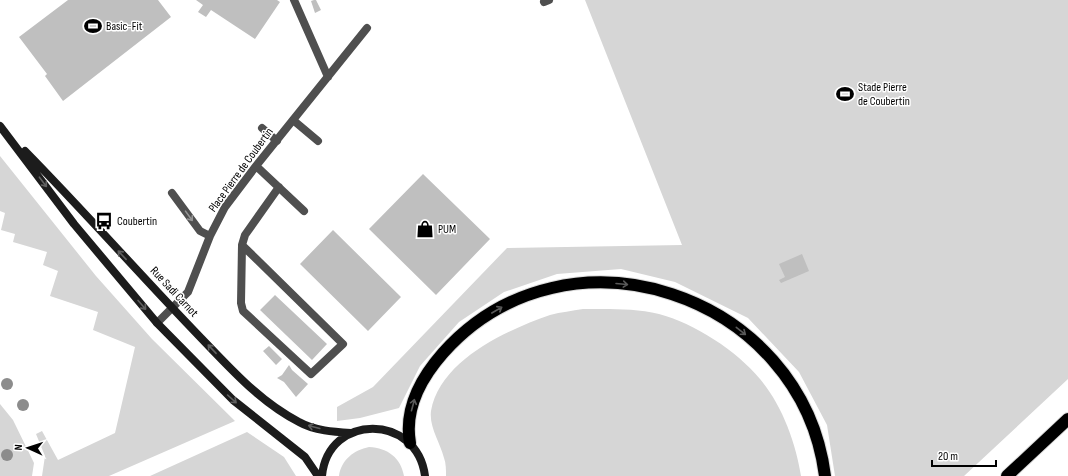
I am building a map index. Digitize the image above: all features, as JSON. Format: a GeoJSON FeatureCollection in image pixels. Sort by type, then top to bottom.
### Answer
{"type":"FeatureCollection","features":[{"type":"Feature","properties":{"kind":"highway"},"geometry":{"type":"LineString","coordinates":[[410,443],[409,420],[412,408],[424,378],[448,347],[481,320],[511,302],[550,289],[578,284],[626,284],[658,290],[704,306],[744,333],[770,356],[791,382],[806,410],[818,444],[825,476]]}},
{"type":"Feature","properties":{"kind":"highway"},"geometry":{"type":"LineString","coordinates":[[1007,476],[1068,419]]}},
{"type":"Feature","properties":{"kind":"main road","name":"Rue Sadi Carnot"},"geometry":{"type":"LineString","coordinates":[[1,127],[172,309],[236,374],[262,398],[284,414],[310,427],[352,433]]}},
{"type":"Feature","properties":{"kind":"main road","name":"Rue Sadi Carnot"},"geometry":{"type":"LineString","coordinates":[[1,127],[74,224],[157,323],[233,400],[305,457],[318,476]]}},
{"type":"Feature","properties":{"kind":"main road"},"geometry":{"type":"LineString","coordinates":[[322,476],[330,453],[340,441],[352,433],[367,429],[383,429],[397,434],[410,443],[421,460],[425,476]]}},
{"type":"Feature","properties":{"kind":"lane"},"geometry":{"type":"LineString","coordinates":[[294,0],[328,77]]}},
{"type":"Feature","properties":{"kind":"lane","name":"Place Pierre de Coubertin"},"geometry":{"type":"LineString","coordinates":[[157,323],[188,292],[210,236],[226,207],[256,166],[367,28]]}},
{"type":"Feature","properties":{"kind":"lane"},"geometry":{"type":"LineString","coordinates":[[293,120],[318,142]]}},
{"type":"Feature","properties":{"kind":"lane"},"geometry":{"type":"LineString","coordinates":[[262,128],[277,141]]}},
{"type":"Feature","properties":{"kind":"lane"},"geometry":{"type":"LineString","coordinates":[[256,166],[304,211]]}},
{"type":"Feature","properties":{"kind":"lane"},"geometry":{"type":"LineString","coordinates":[[242,245],[343,344],[311,374],[243,311],[241,303],[242,245],[245,235],[279,187]]}},
{"type":"Feature","properties":{"kind":"lane"},"geometry":{"type":"LineString","coordinates":[[172,193],[200,231],[210,236]]}},
{"type":"Feature","properties":{"kind":"shaded area","name":"Stade Pierre de Coubertin"},"geometry":{"type":"Polygon","coordinates":[[[585,0],[1068,0],[1068,379],[964,476],[835,476],[827,425],[799,372],[748,318],[675,282],[621,269],[557,274],[504,292],[459,322],[420,366],[399,408],[360,418],[337,421],[337,407],[373,387],[507,248],[682,245],[585,0]]]}},
{"type":"Feature","properties":{"kind":"shaded area"},"geometry":{"type":"Polygon","coordinates":[[[0,156],[96,276],[152,339],[235,421],[109,476],[42,476],[45,456],[36,434],[42,431],[58,460],[115,433],[135,347],[93,330],[98,312],[50,296],[58,271],[43,265],[47,252],[13,242],[15,234],[1,230],[5,213],[0,211],[0,156]]]}},
{"type":"Feature","properties":{"kind":"shaded area"},"geometry":{"type":"Polygon","coordinates":[[[583,309],[631,310],[650,312],[672,318],[714,339],[739,358],[760,379],[775,400],[792,438],[801,476],[446,476],[445,460],[433,429],[431,411],[437,393],[447,377],[461,362],[478,350],[515,329],[550,315],[583,309]]]}},
{"type":"Feature","properties":{"kind":"shaded area"},"geometry":{"type":"Polygon","coordinates":[[[0,404],[13,420],[34,463],[32,476],[0,476],[0,404]]]}},
{"type":"Feature","properties":{"kind":"shaded area"},"geometry":{"type":"Polygon","coordinates":[[[247,432],[284,457],[296,476],[150,476],[247,432]]]}},
{"type":"Feature","properties":{"kind":"shaded area"},"geometry":{"type":"Polygon","coordinates":[[[369,447],[382,449],[397,459],[404,476],[339,476],[342,465],[353,453],[369,447]]]}},
{"type":"Feature","properties":{"kind":"building"},"geometry":{"type":"Polygon","coordinates":[[[68,0],[158,0],[171,17],[63,101],[45,76],[47,74],[19,37],[68,0]]]}},
{"type":"Feature","properties":{"kind":"building"},"geometry":{"type":"Polygon","coordinates":[[[196,0],[277,0],[280,2],[255,39],[211,10],[206,17],[198,12],[203,5],[196,0]]]}},
{"type":"Feature","properties":{"kind":"building"},"geometry":{"type":"Polygon","coordinates":[[[316,0],[321,10],[315,13],[311,1],[316,0]]]}},
{"type":"Feature","properties":{"kind":"building"},"geometry":{"type":"Polygon","coordinates":[[[423,174],[490,239],[436,295],[369,229],[423,174]]]}},
{"type":"Feature","properties":{"kind":"building"},"geometry":{"type":"Polygon","coordinates":[[[333,230],[401,297],[368,331],[300,264],[333,230]]]}},
{"type":"Feature","properties":{"kind":"building"},"geometry":{"type":"Polygon","coordinates":[[[802,254],[809,271],[781,283],[779,280],[785,277],[779,264],[802,254]]]}},
{"type":"Feature","properties":{"kind":"building"},"geometry":{"type":"Polygon","coordinates":[[[275,295],[327,344],[312,360],[260,310],[275,295]]]}},
{"type":"Feature","properties":{"kind":"building"},"geometry":{"type":"Polygon","coordinates":[[[269,346],[282,359],[276,365],[263,351],[269,346]]]}},
{"type":"Feature","properties":{"kind":"building"},"geometry":{"type":"Polygon","coordinates":[[[289,365],[292,370],[308,384],[296,397],[284,382],[277,378],[282,375],[289,365]]]}},
{"type":"Feature","properties":{"kind":"place","name":"Basic-Fit"},"geometry":{"type":"Point","coordinates":[93,26]}},
{"type":"Feature","properties":{"kind":"place","name":"Stade Pierre de Coubertin"},"geometry":{"type":"Point","coordinates":[845,94]}},
{"type":"Feature","properties":{"kind":"place","name":"Coubertin"},"geometry":{"type":"Point","coordinates":[104,221]}},
{"type":"Feature","properties":{"kind":"place","name":"PUM"},"geometry":{"type":"Point","coordinates":[425,229]}}]}
